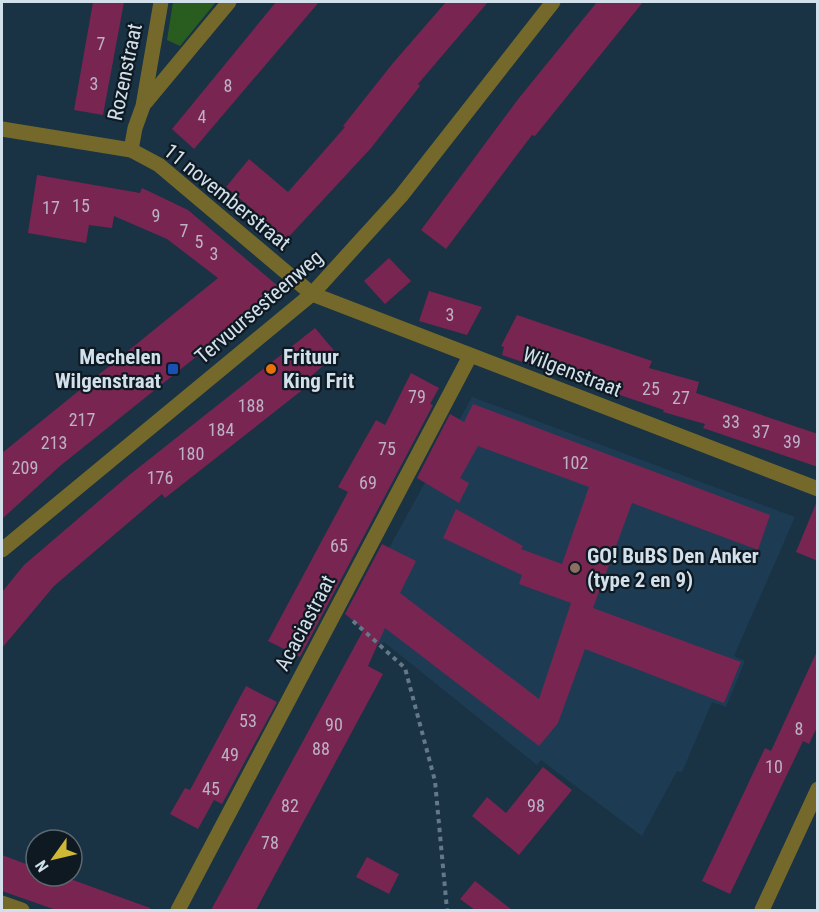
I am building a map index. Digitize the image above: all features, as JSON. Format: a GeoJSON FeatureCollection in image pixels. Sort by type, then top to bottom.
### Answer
{"type":"FeatureCollection","features":[{"type":"Feature","properties":{"kind":"street","name":"Rozenstraat"},"geometry":{"type":"LineString","coordinates":[[131,150],[135,128],[143,105],[161,2]]}},
{"type":"Feature","properties":{"kind":"street"},"geometry":{"type":"LineString","coordinates":[[143,105],[229,2]]}},
{"type":"Feature","properties":{"kind":"street","name":"Tervuursesteenweg"},"geometry":{"type":"LineString","coordinates":[[2,550],[312,294],[401,196],[553,2]]}},
{"type":"Feature","properties":{"kind":"street","name":"11 novemberstraat"},"geometry":{"type":"LineString","coordinates":[[2,129],[131,150],[159,165],[312,294]]}},
{"type":"Feature","properties":{"kind":"street","name":"Wilgenstraat"},"geometry":{"type":"LineString","coordinates":[[312,294],[818,489]]}},
{"type":"Feature","properties":{"kind":"street","name":"Acaciastraat"},"geometry":{"type":"LineString","coordinates":[[178,910],[470,356]]}},
{"type":"Feature","properties":{"kind":"street"},"geometry":{"type":"LineString","coordinates":[[762,910],[818,789]]}},
{"type":"Feature","properties":{"kind":"street"},"geometry":{"type":"LineString","coordinates":[[2,903],[22,910]]}},
{"type":"Feature","properties":{"kind":"path"},"geometry":{"type":"LineString","coordinates":[[337,608],[405,668],[435,781],[447,910]]}},
{"type":"Feature","properties":{"kind":"shaded area","name":"GO! BuBS Den Anker (type 2 en 9)"},"geometry":{"type":"Polygon","coordinates":[[[472,397],[795,517],[734,656],[745,661],[726,707],[712,702],[682,772],[677,771],[642,836],[541,760],[537,765],[384,642],[381,646],[350,619],[472,397]]]}},
{"type":"Feature","properties":{"kind":"green space"},"geometry":{"type":"Polygon","coordinates":[[[173,2],[216,2],[180,46],[167,40],[173,2]]]}},
{"type":"Feature","properties":{"kind":"building"},"geometry":{"type":"Polygon","coordinates":[[[93,2],[124,2],[103,115],[74,110],[93,2]]]}},
{"type":"Feature","properties":{"kind":"building"},"geometry":{"type":"Polygon","coordinates":[[[276,2],[319,2],[194,149],[172,129],[276,2]]]}},
{"type":"Feature","properties":{"kind":"building"},"geometry":{"type":"Polygon","coordinates":[[[446,2],[488,2],[418,84],[420,86],[371,148],[284,242],[262,222],[264,219],[226,187],[249,159],[288,192],[345,127],[343,126],[393,63],[446,2]]]}},
{"type":"Feature","properties":{"kind":"building"},"geometry":{"type":"Polygon","coordinates":[[[597,2],[643,2],[535,136],[532,135],[446,249],[421,230],[519,98],[597,2]]]}},
{"type":"Feature","properties":{"kind":"building"},"geometry":{"type":"Polygon","coordinates":[[[37,175],[140,193],[142,188],[188,210],[285,292],[239,328],[237,324],[60,466],[2,519],[2,453],[218,278],[167,239],[114,216],[112,228],[89,225],[86,243],[28,233],[37,175]]]}},
{"type":"Feature","properties":{"kind":"building"},"geometry":{"type":"Polygon","coordinates":[[[389,258],[411,281],[385,304],[364,281],[389,258]]]}},
{"type":"Feature","properties":{"kind":"building"},"geometry":{"type":"Polygon","coordinates":[[[429,291],[482,307],[467,335],[419,321],[429,291]]]}},
{"type":"Feature","properties":{"kind":"building"},"geometry":{"type":"Polygon","coordinates":[[[517,315],[652,361],[649,368],[699,382],[696,393],[818,434],[818,467],[703,428],[705,424],[663,412],[664,410],[502,355],[504,347],[501,346],[517,315]]]}},
{"type":"Feature","properties":{"kind":"building"},"geometry":{"type":"Polygon","coordinates":[[[315,328],[337,354],[298,387],[301,391],[165,498],[162,494],[54,586],[2,648],[2,592],[24,565],[128,476],[315,328]]]}},
{"type":"Feature","properties":{"kind":"building"},"geometry":{"type":"Polygon","coordinates":[[[411,373],[439,388],[430,404],[433,405],[300,657],[268,641],[348,492],[338,487],[376,420],[385,425],[411,373]]]}},
{"type":"Feature","properties":{"kind":"building"},"geometry":{"type":"Polygon","coordinates":[[[473,404],[770,515],[758,550],[632,503],[593,608],[741,662],[724,703],[585,649],[558,723],[539,746],[385,628],[368,666],[383,674],[256,910],[211,910],[364,629],[345,614],[382,544],[416,561],[400,593],[539,699],[571,603],[519,584],[522,575],[443,538],[456,509],[523,546],[521,549],[562,564],[589,487],[478,446],[460,478],[469,483],[459,503],[417,478],[450,414],[464,422],[473,404]]]}},
{"type":"Feature","properties":{"kind":"building"},"geometry":{"type":"Polygon","coordinates":[[[818,501],[818,561],[796,552],[818,501]]]}},
{"type":"Feature","properties":{"kind":"building"},"geometry":{"type":"Polygon","coordinates":[[[818,649],[818,725],[809,744],[803,741],[730,894],[702,881],[765,748],[771,751],[818,649]]]}},
{"type":"Feature","properties":{"kind":"building"},"geometry":{"type":"Polygon","coordinates":[[[246,686],[277,702],[222,804],[214,800],[198,829],[170,814],[185,788],[190,790],[246,686]]]}},
{"type":"Feature","properties":{"kind":"building"},"geometry":{"type":"Polygon","coordinates":[[[543,767],[572,790],[519,855],[472,816],[487,797],[506,813],[543,767]]]}},
{"type":"Feature","properties":{"kind":"building"},"geometry":{"type":"Polygon","coordinates":[[[2,855],[24,863],[24,888],[84,888],[84,884],[150,908],[150,910],[56,910],[2,891],[2,855]]]}},
{"type":"Feature","properties":{"kind":"building"},"geometry":{"type":"Polygon","coordinates":[[[367,857],[399,874],[389,894],[356,877],[367,857]]]}},
{"type":"Feature","properties":{"kind":"building"},"geometry":{"type":"Polygon","coordinates":[[[475,881],[512,910],[475,910],[460,899],[475,881]]]}},
{"type":"Feature","properties":{"kind":"place","name":"Mechelen Wilgenstraat"},"geometry":{"type":"Point","coordinates":[173,369]}},
{"type":"Feature","properties":{"kind":"place","name":"Frituur King Frit"},"geometry":{"type":"Point","coordinates":[271,369]}},
{"type":"Feature","properties":{"kind":"place","name":"GO! BuBS Den Anker (type 2 en 9)"},"geometry":{"type":"Point","coordinates":[575,568]}}]}
